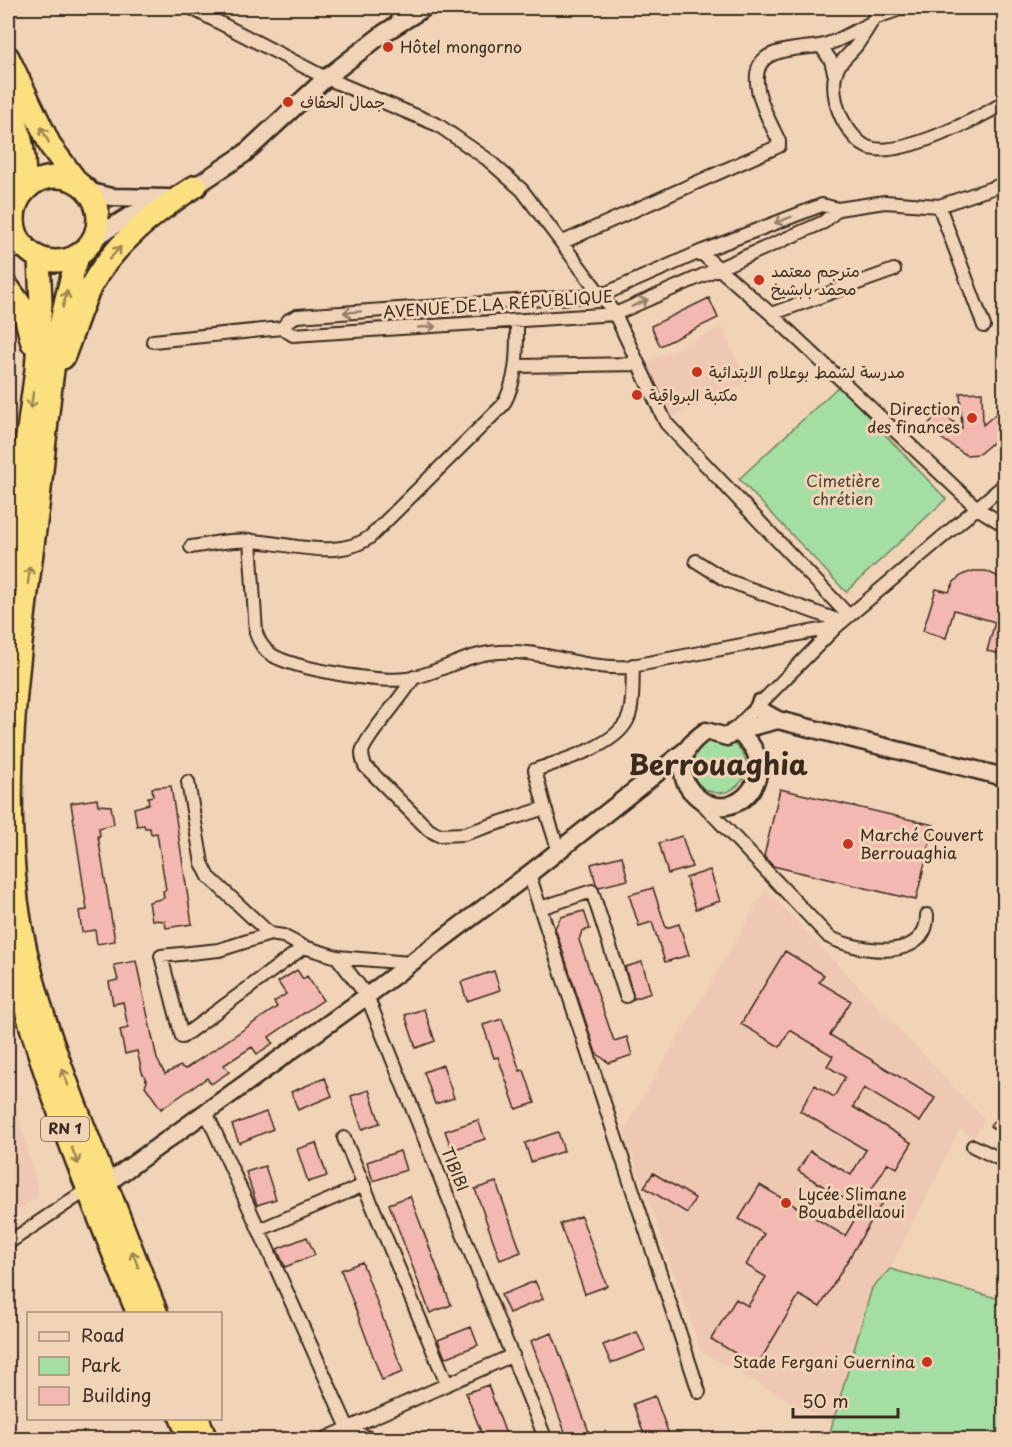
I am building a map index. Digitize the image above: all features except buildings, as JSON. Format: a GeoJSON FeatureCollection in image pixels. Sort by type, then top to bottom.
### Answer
{"type":"FeatureCollection","features":[{"type":"Feature","properties":{"kind":"highway","name":"RN 1"},"geometry":{"type":"LineString","coordinates":[[8,57],[51,147],[82,187],[97,214],[45,375],[8,581]]}},
{"type":"Feature","properties":{"kind":"highway","name":"RN 1"},"geometry":{"type":"LineString","coordinates":[[8,99],[18,123],[25,153],[14,220],[17,236],[41,303],[45,375],[9,780],[11,843],[17,902],[29,965],[44,1017],[137,1312]]}},
{"type":"Feature","properties":{"kind":"highway"},"geometry":{"type":"LineString","coordinates":[[16,203],[35,183],[49,178],[64,178],[82,187]]}},
{"type":"Feature","properties":{"kind":"highway"},"geometry":{"type":"LineString","coordinates":[[45,375],[107,262],[163,207],[196,186]]}},
{"type":"Feature","properties":{"kind":"highway"},"geometry":{"type":"LineString","coordinates":[[24,252],[59,261],[86,246]]}},
{"type":"Feature","properties":{"kind":"highway","name":"RN 1"},"geometry":{"type":"LineString","coordinates":[[8,287],[23,308],[45,375]]}},
{"type":"Feature","properties":{"kind":"highway","name":"RN 1"},"geometry":{"type":"LineString","coordinates":[[8,940],[34,1043],[156,1312]]}},
{"type":"Feature","properties":{"kind":"highway"},"geometry":{"type":"LineString","coordinates":[[181,1420],[190,1440]]}},
{"type":"Feature","properties":{"kind":"highway"},"geometry":{"type":"LineString","coordinates":[[198,1420],[206,1440]]}},
{"type":"Feature","properties":{"kind":"street"},"geometry":{"type":"LineString","coordinates":[[191,8],[326,78],[438,125],[487,159],[522,190],[615,314],[666,423],[842,622]]}},
{"type":"Feature","properties":{"kind":"street"},"geometry":{"type":"LineString","coordinates":[[86,246],[131,215],[174,199],[244,154],[398,15],[424,8]]}},
{"type":"Feature","properties":{"kind":"street"},"geometry":{"type":"LineString","coordinates":[[563,242],[779,146],[779,141],[758,98],[759,69],[770,55],[784,50],[821,46],[875,16],[903,8]]}},
{"type":"Feature","properties":{"kind":"street"},"geometry":{"type":"LineString","coordinates":[[835,76],[840,63],[875,16]]}},
{"type":"Feature","properties":{"kind":"street"},"geometry":{"type":"LineString","coordinates":[[821,46],[831,62],[835,76],[835,98],[840,117],[852,134],[866,147],[879,150],[894,148],[960,127],[1005,103]]}},
{"type":"Feature","properties":{"kind":"street","name":"AVENUE DE LA RÉPUBLIQUE"},"geometry":{"type":"LineString","coordinates":[[282,328],[289,320],[297,316],[602,295],[700,252],[822,205],[838,208],[885,202],[939,206],[1005,184]]}},
{"type":"Feature","properties":{"kind":"street"},"geometry":{"type":"LineString","coordinates":[[82,187],[111,197],[174,199]]}},
{"type":"Feature","properties":{"kind":"street"},"geometry":{"type":"LineString","coordinates":[[939,206],[984,326]]}},
{"type":"Feature","properties":{"kind":"street","name":"AVENUE DE LA RÉPUBLIQUE"},"geometry":{"type":"LineString","coordinates":[[153,341],[282,328],[293,335],[615,314],[824,222],[838,208]]}},
{"type":"Feature","properties":{"kind":"street"},"geometry":{"type":"LineString","coordinates":[[700,252],[771,314],[977,508],[1005,525]]}},
{"type":"Feature","properties":{"kind":"street"},"geometry":{"type":"LineString","coordinates":[[771,314],[894,270]]}},
{"type":"Feature","properties":{"kind":"street"},"geometry":{"type":"LineString","coordinates":[[191,547],[250,540],[326,549],[358,546],[495,415],[509,395],[517,366],[517,322]]}},
{"type":"Feature","properties":{"kind":"street"},"geometry":{"type":"LineString","coordinates":[[517,366],[638,364]]}},
{"type":"Feature","properties":{"kind":"street"},"geometry":{"type":"LineString","coordinates":[[731,734],[842,622],[1005,485]]}},
{"type":"Feature","properties":{"kind":"street"},"geometry":{"type":"LineString","coordinates":[[250,540],[256,633],[260,644],[270,654],[285,662],[376,679],[414,677],[499,652],[517,652],[611,668],[842,622]]}},
{"type":"Feature","properties":{"kind":"street"},"geometry":{"type":"LineString","coordinates":[[696,561],[726,580],[842,622]]}},
{"type":"Feature","properties":{"kind":"street"},"geometry":{"type":"LineString","coordinates":[[558,849],[535,770],[593,748],[618,732],[630,715],[633,665]]}},
{"type":"Feature","properties":{"kind":"street"},"geometry":{"type":"LineString","coordinates":[[414,677],[364,745],[362,754],[364,766],[429,830],[439,835],[464,834],[545,808]]}},
{"type":"Feature","properties":{"kind":"street"},"geometry":{"type":"LineString","coordinates":[[760,703],[758,710],[778,720],[1005,777]]}},
{"type":"Feature","properties":{"kind":"street"},"geometry":{"type":"LineString","coordinates":[[731,734],[778,720]]}},
{"type":"Feature","properties":{"kind":"street"},"geometry":{"type":"LineString","coordinates":[[8,1243],[206,1112],[367,996],[529,874],[686,750],[694,739],[706,731],[747,738],[758,756],[758,776],[749,794],[739,802],[727,806],[713,805],[700,800],[690,791]]}},
{"type":"Feature","properties":{"kind":"street"},"geometry":{"type":"LineString","coordinates":[[686,750],[683,771],[690,791],[746,852],[836,941],[889,951],[903,949],[924,933],[927,915]]}},
{"type":"Feature","properties":{"kind":"street"},"geometry":{"type":"LineString","coordinates":[[188,782],[202,863],[209,877],[270,934]]}},
{"type":"Feature","properties":{"kind":"street"},"geometry":{"type":"LineString","coordinates":[[529,874],[699,1392]]}},
{"type":"Feature","properties":{"kind":"street"},"geometry":{"type":"LineString","coordinates":[[540,908],[592,891],[626,996]]}},
{"type":"Feature","properties":{"kind":"street"},"geometry":{"type":"LineString","coordinates":[[304,947],[182,1037],[161,956],[219,950],[270,934],[283,936],[304,947],[337,957],[410,963]]}},
{"type":"Feature","properties":{"kind":"street","name":"TIBIBI"},"geometry":{"type":"LineString","coordinates":[[337,957],[367,996],[546,1440]]}},
{"type":"Feature","properties":{"kind":"street"},"geometry":{"type":"LineString","coordinates":[[206,1112],[348,1428],[372,1440]]}},
{"type":"Feature","properties":{"kind":"street"},"geometry":{"type":"LineString","coordinates":[[344,1138],[447,1384]]}},
{"type":"Feature","properties":{"kind":"street"},"geometry":{"type":"LineString","coordinates":[[973,1146],[1005,1161]]}},
{"type":"Feature","properties":{"kind":"street"},"geometry":{"type":"LineString","coordinates":[[259,1230],[364,1185]]}},
{"type":"Feature","properties":{"kind":"street"},"geometry":{"type":"LineString","coordinates":[[322,1440],[513,1355]]}},
{"type":"Feature","properties":{"kind":"shaded area","name":"مدرسة لشمط بوعلام الابتدائية"},"geometry":{"type":"Polygon","coordinates":[[[722,327],[747,382],[672,417],[646,363],[722,327]]]}},
{"type":"Feature","properties":{"kind":"shaded area","name":"Lycée Slimane Bouabdellaoui"},"geometry":{"type":"Polygon","coordinates":[[[766,889],[985,1120],[974,1137],[960,1129],[890,1269],[872,1288],[832,1424],[701,1352],[624,1130],[766,889]]]}},
{"type":"Feature","properties":{"kind":"shaded area"},"geometry":{"type":"Polygon","coordinates":[[[8,1077],[39,1195],[8,1217],[8,1077]]]}},
{"type":"Feature","properties":{"kind":"green space","name":"Cimetière chrétien"},"geometry":{"type":"Polygon","coordinates":[[[839,386],[946,499],[846,592],[739,479],[839,386]]]}},
{"type":"Feature","properties":{"kind":"green space"},"geometry":{"type":"Polygon","coordinates":[[[719,739],[729,741],[738,747],[744,756],[746,766],[744,776],[738,785],[729,791],[719,793],[709,791],[700,785],[694,776],[692,766],[694,756],[700,747],[709,741],[719,739]]]}},
{"type":"Feature","properties":{"kind":"green space","name":"Stade Fergani Guernina"},"geometry":{"type":"Polygon","coordinates":[[[890,1269],[1004,1300],[1004,1439],[828,1439],[872,1288],[890,1269]]]}},
{"type":"Feature","properties":{"kind":"place","name":"Hôtel mongorno"},"geometry":{"type":"Point","coordinates":[388,47]}},
{"type":"Feature","properties":{"kind":"place","name":"جمال الحفاف"},"geometry":{"type":"Point","coordinates":[288,102]}},
{"type":"Feature","properties":{"kind":"place","name":"مترجم معتمد محمد بابشيخ"},"geometry":{"type":"Point","coordinates":[759,280]}},
{"type":"Feature","properties":{"kind":"place","name":"مدرسة لشمط بوعلام الابتدائية"},"geometry":{"type":"Point","coordinates":[697,372]}},
{"type":"Feature","properties":{"kind":"place","name":"مكتبة البرواقية"},"geometry":{"type":"Point","coordinates":[637,395]}},
{"type":"Feature","properties":{"kind":"place","name":"Direction des finances"},"geometry":{"type":"Point","coordinates":[972,418]}},
{"type":"Feature","properties":{"kind":"place","name":"Marché Couvert Berrouaghia"},"geometry":{"type":"Point","coordinates":[848,844]}},
{"type":"Feature","properties":{"kind":"place","name":"Lycée Slimane Bouabdellaoui"},"geometry":{"type":"Point","coordinates":[786,1203]}},
{"type":"Feature","properties":{"kind":"place","name":"Stade Fergani Guernina"},"geometry":{"type":"Point","coordinates":[927,1362]}},
{"type":"Feature","properties":{"kind":"district","name":"Berrouaghia"},"geometry":{"type":"Point","coordinates":[718,765]}}]}
